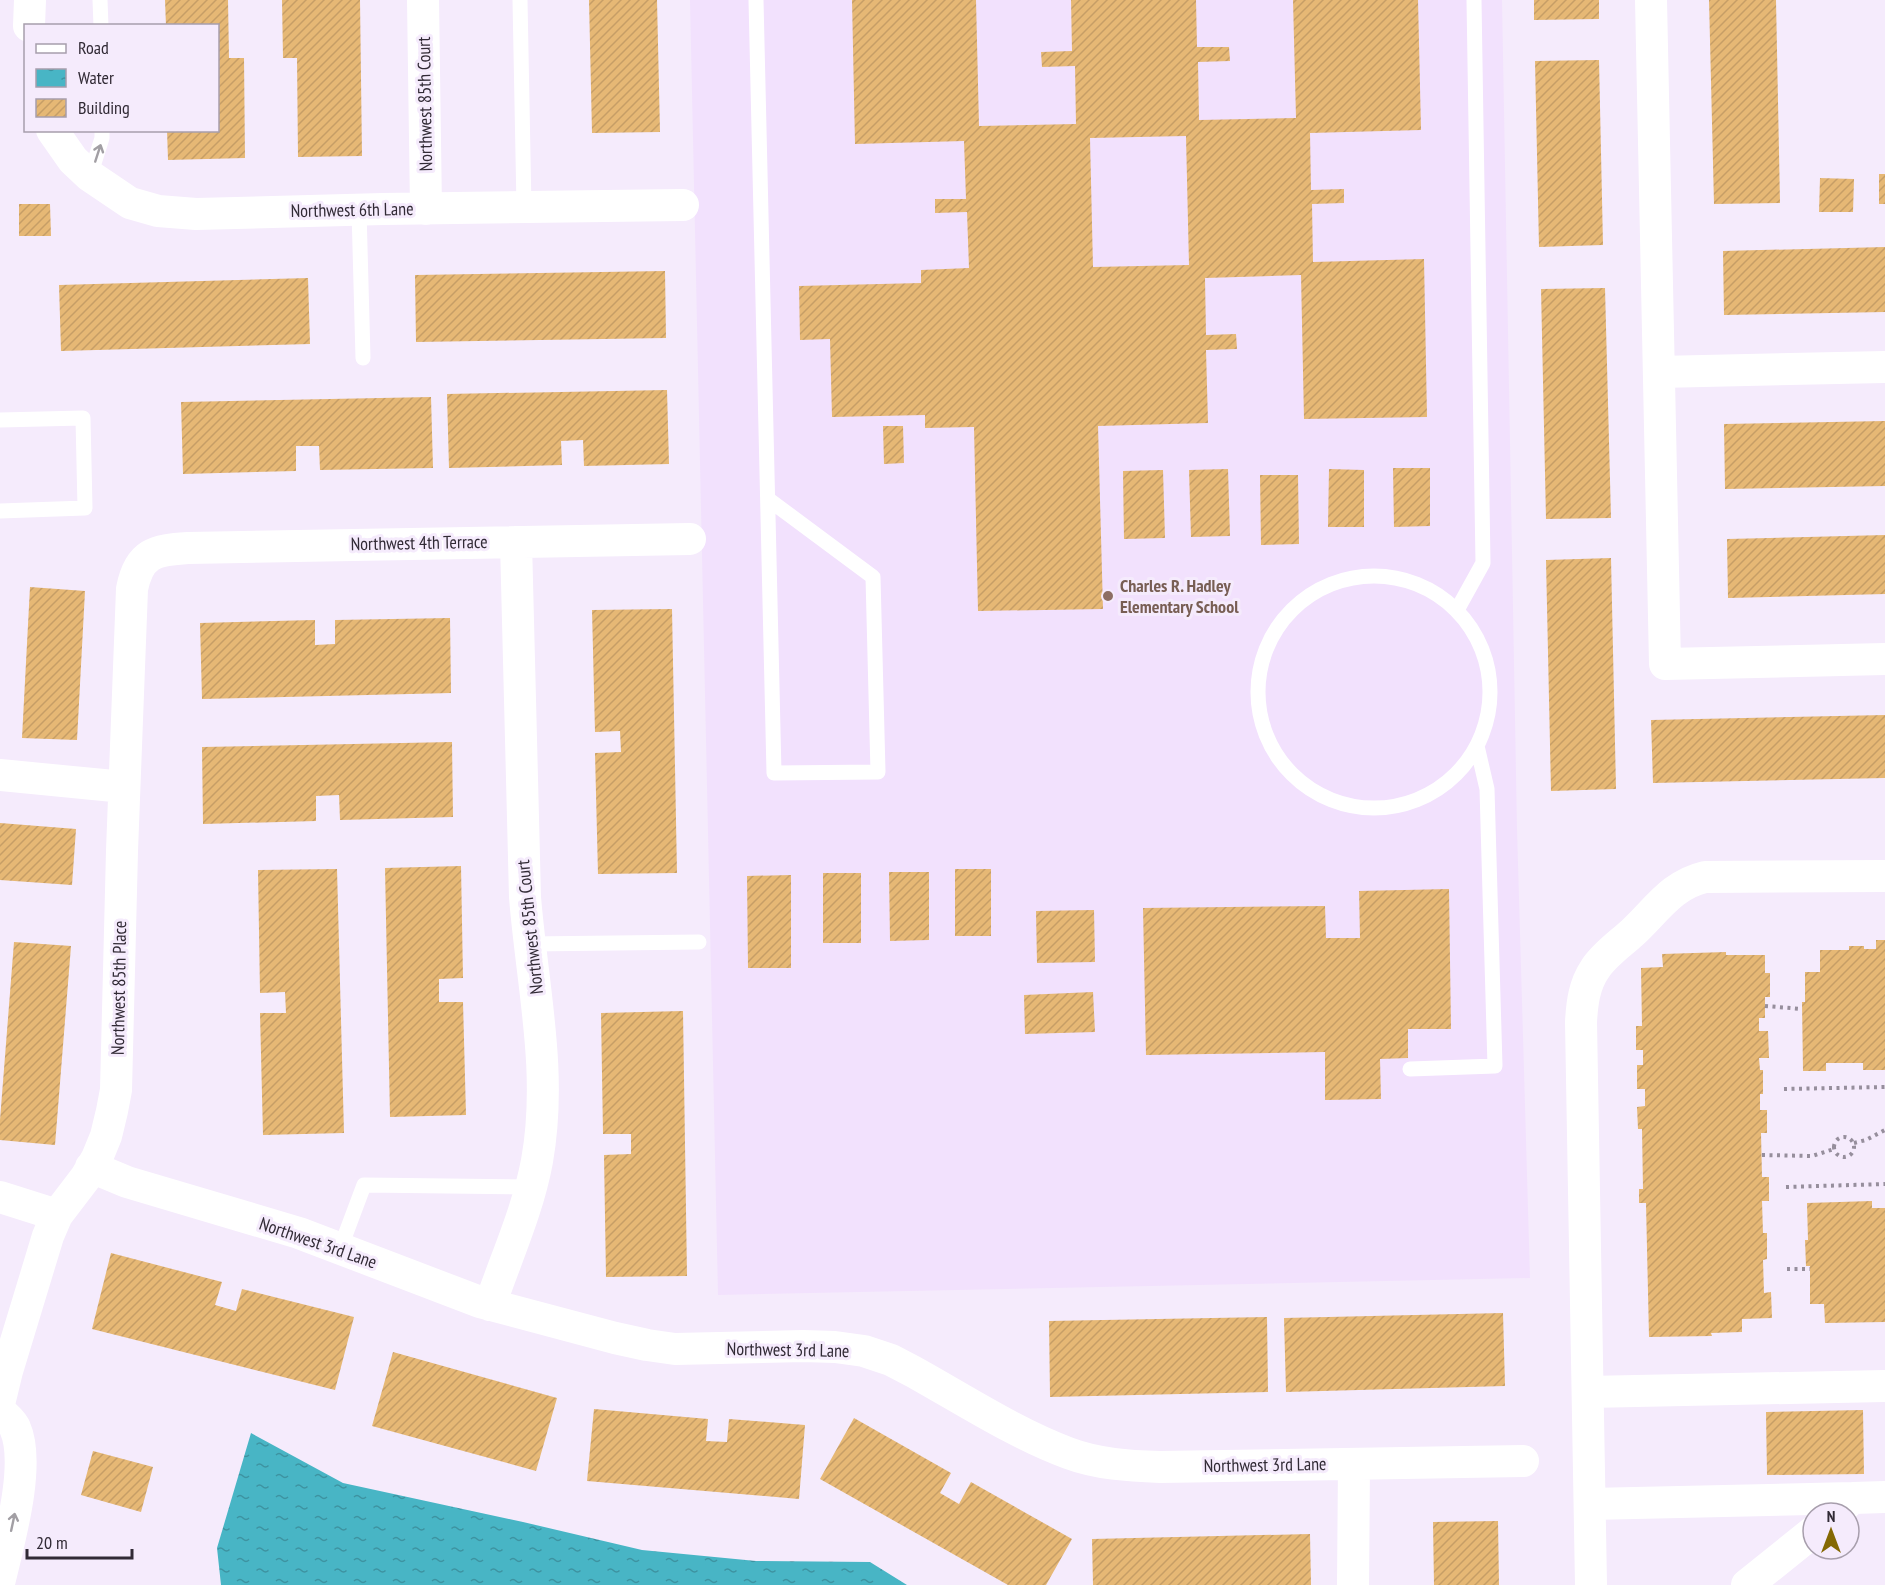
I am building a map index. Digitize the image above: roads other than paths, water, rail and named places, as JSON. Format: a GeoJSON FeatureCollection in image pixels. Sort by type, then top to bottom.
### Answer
{"type":"FeatureCollection","features":[{"type":"Feature","properties":{"kind":"street"},"geometry":{"type":"LineString","coordinates":[[29,24],[30,0]]}},
{"type":"Feature","properties":{"kind":"street","name":"Northwest 85th Court"},"geometry":{"type":"LineString","coordinates":[[423,0],[426,209]]}},
{"type":"Feature","properties":{"kind":"street"},"geometry":{"type":"LineString","coordinates":[[1651,0],[1665,664],[1885,659]]}},
{"type":"Feature","properties":{"kind":"street","name":"Northwest 6th Lane"},"geometry":{"type":"LineString","coordinates":[[53,132],[73,160],[90,176],[130,203],[158,211],[196,214],[683,206]]}},
{"type":"Feature","properties":{"kind":"street"},"geometry":{"type":"LineString","coordinates":[[1659,372],[1885,367]]}},
{"type":"Feature","properties":{"kind":"street","name":"Northwest 4th Terrace"},"geometry":{"type":"LineString","coordinates":[[148,556],[168,550],[188,548],[690,539]]}},
{"type":"Feature","properties":{"kind":"street","name":"Northwest 85th Court"},"geometry":{"type":"LineString","coordinates":[[490,1305],[530,1187],[537,1163],[541,1134],[543,1064],[541,1028],[529,944],[522,844],[516,542]]}},
{"type":"Feature","properties":{"kind":"street","name":"Northwest 85th Place"},"geometry":{"type":"LineString","coordinates":[[0,1400],[48,1236],[57,1215],[91,1167],[106,1136],[116,1090],[132,589],[139,565],[148,556]]}},
{"type":"Feature","properties":{"kind":"street"},"geometry":{"type":"LineString","coordinates":[[0,775],[124,787]]}},
{"type":"Feature","properties":{"kind":"street"},"geometry":{"type":"LineString","coordinates":[[1591,1585],[1581,1022],[1582,1002],[1587,983],[1595,968],[1659,904],[1690,881],[1705,877],[1885,876]]}},
{"type":"Feature","properties":{"kind":"street","name":"Northwest 3rd Lane"},"geometry":{"type":"LineString","coordinates":[[91,1167],[127,1182],[299,1233],[490,1305],[615,1338],[656,1347],[706,1349],[803,1346],[864,1351],[891,1360],[1041,1442],[1069,1454],[1097,1461],[1128,1466],[1160,1467],[1523,1461]]}},
{"type":"Feature","properties":{"kind":"street"},"geometry":{"type":"LineString","coordinates":[[0,1197],[57,1215]]}},
{"type":"Feature","properties":{"kind":"street"},"geometry":{"type":"LineString","coordinates":[[1588,1392],[1885,1386]]}},
{"type":"Feature","properties":{"kind":"street"},"geometry":{"type":"LineString","coordinates":[[0,1411],[15,1427],[20,1449],[20,1474],[18,1501],[0,1579]]}},
{"type":"Feature","properties":{"kind":"street"},"geometry":{"type":"LineString","coordinates":[[1353,1585],[1354,1464]]}},
{"type":"Feature","properties":{"kind":"street"},"geometry":{"type":"LineString","coordinates":[[1861,1502],[1885,1497]]}},
{"type":"Feature","properties":{"kind":"street"},"geometry":{"type":"LineString","coordinates":[[1590,1504],[1801,1505]]}},
{"type":"Feature","properties":{"kind":"street"},"geometry":{"type":"LineString","coordinates":[[1747,1585],[1801,1542]]}},
{"type":"Feature","properties":{"kind":"lane"},"geometry":{"type":"LineString","coordinates":[[100,0],[101,24]]}},
{"type":"Feature","properties":{"kind":"lane"},"geometry":{"type":"LineString","coordinates":[[520,0],[524,207]]}},
{"type":"Feature","properties":{"kind":"lane"},"geometry":{"type":"LineString","coordinates":[[756,0],[774,773],[878,772],[873,577],[768,499]]}},
{"type":"Feature","properties":{"kind":"lane"},"geometry":{"type":"LineString","coordinates":[[1457,610],[1484,563],[1474,0]]}},
{"type":"Feature","properties":{"kind":"lane"},"geometry":{"type":"LineString","coordinates":[[90,176],[102,132]]}},
{"type":"Feature","properties":{"kind":"lane"},"geometry":{"type":"LineString","coordinates":[[359,210],[363,358]]}},
{"type":"Feature","properties":{"kind":"lane"},"geometry":{"type":"LineString","coordinates":[[0,420],[83,417],[85,508],[0,511]]}},
{"type":"Feature","properties":{"kind":"lane"},"geometry":{"type":"LineString","coordinates":[[1379,576],[1408,581],[1434,592],[1457,610],[1474,634],[1486,661],[1490,690],[1488,718],[1477,746],[1460,770],[1438,789],[1412,802],[1383,807],[1354,806],[1326,798],[1301,783],[1280,762],[1266,736],[1258,709],[1258,680],[1265,651],[1278,626],[1298,604],[1322,588],[1350,579],[1379,576]]}},
{"type":"Feature","properties":{"kind":"lane"},"geometry":{"type":"LineString","coordinates":[[1410,1069],[1496,1066],[1487,789],[1477,746]]}},
{"type":"Feature","properties":{"kind":"lane"},"geometry":{"type":"LineString","coordinates":[[529,944],[699,942]]}},
{"type":"Feature","properties":{"kind":"lane"},"geometry":{"type":"LineString","coordinates":[[340,1250],[363,1185],[530,1187]]}},
{"type":"Feature","properties":{"kind":"water"},"geometry":{"type":"Polygon","coordinates":[[[251,1433],[343,1483],[642,1550],[756,1561],[870,1562],[907,1585],[221,1585],[217,1548],[251,1433]]]}},
{"type":"Feature","properties":{"kind":"place","name":"Charles R. Hadley Elementary School"},"geometry":{"type":"Point","coordinates":[1108,596]}}]}
